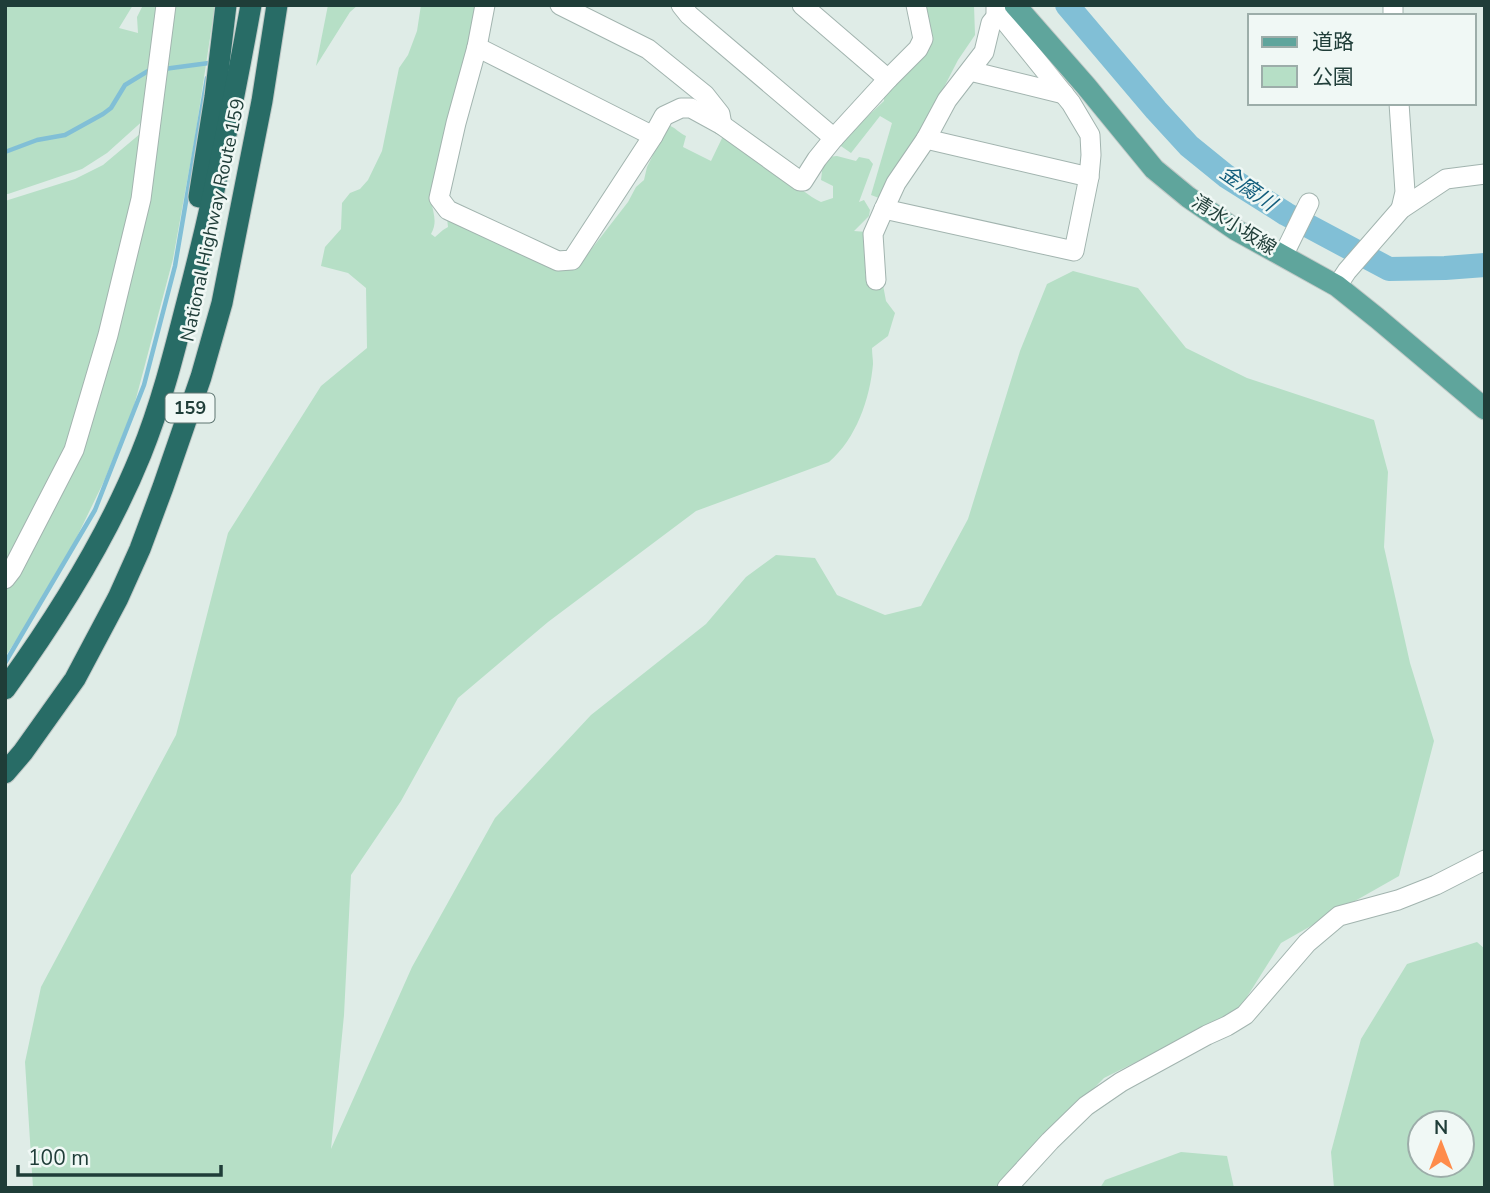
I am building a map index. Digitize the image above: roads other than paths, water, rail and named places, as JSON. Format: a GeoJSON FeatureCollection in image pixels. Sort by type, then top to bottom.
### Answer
{"type":"FeatureCollection","features":[{"type":"Feature","properties":{"kind":"highway","name":"159"},"geometry":{"type":"LineString","coordinates":[[167,378],[192,247],[226,5]]}},
{"type":"Feature","properties":{"kind":"highway","name":"National Highway Route 159"},"geometry":{"type":"LineString","coordinates":[[5,689],[41,640],[81,573],[117,507],[141,454],[167,378],[207,226],[251,5]]}},
{"type":"Feature","properties":{"kind":"highway","name":"National Highway Route 159"},"geometry":{"type":"LineString","coordinates":[[5,773],[75,679],[118,598],[140,549],[201,377],[222,303],[262,101],[277,5]]}},
{"type":"Feature","properties":{"kind":"highway","name":"159"},"geometry":{"type":"LineString","coordinates":[[234,244],[271,105],[292,5]]}},
{"type":"Feature","properties":{"kind":"main road","name":"清水小坂線"},"geometry":{"type":"LineString","coordinates":[[1015,5],[1154,169],[1188,197],[1236,230],[1287,250],[1342,279],[1485,410]]}},
{"type":"Feature","properties":{"kind":"street"},"geometry":{"type":"LineString","coordinates":[[5,579],[74,450],[108,335],[141,199],[166,5]]}},
{"type":"Feature","properties":{"kind":"street"},"geometry":{"type":"LineString","coordinates":[[485,5],[439,198],[448,210],[558,261],[572,260],[664,116],[681,108],[691,108],[723,125],[803,181],[834,138],[918,49],[923,39],[916,5]]}},
{"type":"Feature","properties":{"kind":"street"},"geometry":{"type":"LineString","coordinates":[[560,5],[648,49],[705,94],[720,114],[723,125]]}},
{"type":"Feature","properties":{"kind":"street"},"geometry":{"type":"LineString","coordinates":[[681,5],[689,15],[834,138]]}},
{"type":"Feature","properties":{"kind":"street"},"geometry":{"type":"LineString","coordinates":[[802,5],[888,79]]}},
{"type":"Feature","properties":{"kind":"street"},"geometry":{"type":"LineString","coordinates":[[876,280],[873,234],[884,209],[896,183],[926,139],[947,100],[984,52],[996,11],[1071,103],[1090,135],[1089,177],[1074,251],[884,209]]}},
{"type":"Feature","properties":{"kind":"street"},"geometry":{"type":"LineString","coordinates":[[477,47],[653,136]]}},
{"type":"Feature","properties":{"kind":"street"},"geometry":{"type":"LineString","coordinates":[[970,71],[1064,94]]}},
{"type":"Feature","properties":{"kind":"street"},"geometry":{"type":"LineString","coordinates":[[1395,216],[1405,192],[1399,105]]}},
{"type":"Feature","properties":{"kind":"street"},"geometry":{"type":"LineString","coordinates":[[926,139],[1089,177]]}},
{"type":"Feature","properties":{"kind":"street"},"geometry":{"type":"LineString","coordinates":[[1342,279],[1395,216],[1446,179],[1485,174]]}},
{"type":"Feature","properties":{"kind":"street"},"geometry":{"type":"LineString","coordinates":[[1287,250],[1309,203]]}},
{"type":"Feature","properties":{"kind":"street"},"geometry":{"type":"LineString","coordinates":[[1007,1188],[1086,1106],[1121,1082],[1245,1015],[1307,943],[1339,916],[1398,900],[1436,886],[1485,860]]}},
{"type":"Feature","properties":{"kind":"waterway","name":"金腐川"},"geometry":{"type":"LineString","coordinates":[[1067,5],[1189,146],[1226,176],[1286,214],[1389,269],[1485,265]]}},
{"type":"Feature","properties":{"kind":"waterway"},"geometry":{"type":"LineString","coordinates":[[164,69],[209,63]]}},
{"type":"Feature","properties":{"kind":"waterway"},"geometry":{"type":"LineString","coordinates":[[5,152],[37,140],[65,135],[103,114],[111,108],[125,85],[152,70]]}},
{"type":"Feature","properties":{"kind":"waterway"},"geometry":{"type":"LineString","coordinates":[[5,663],[95,510],[144,385],[175,266],[207,78]]}}]}
